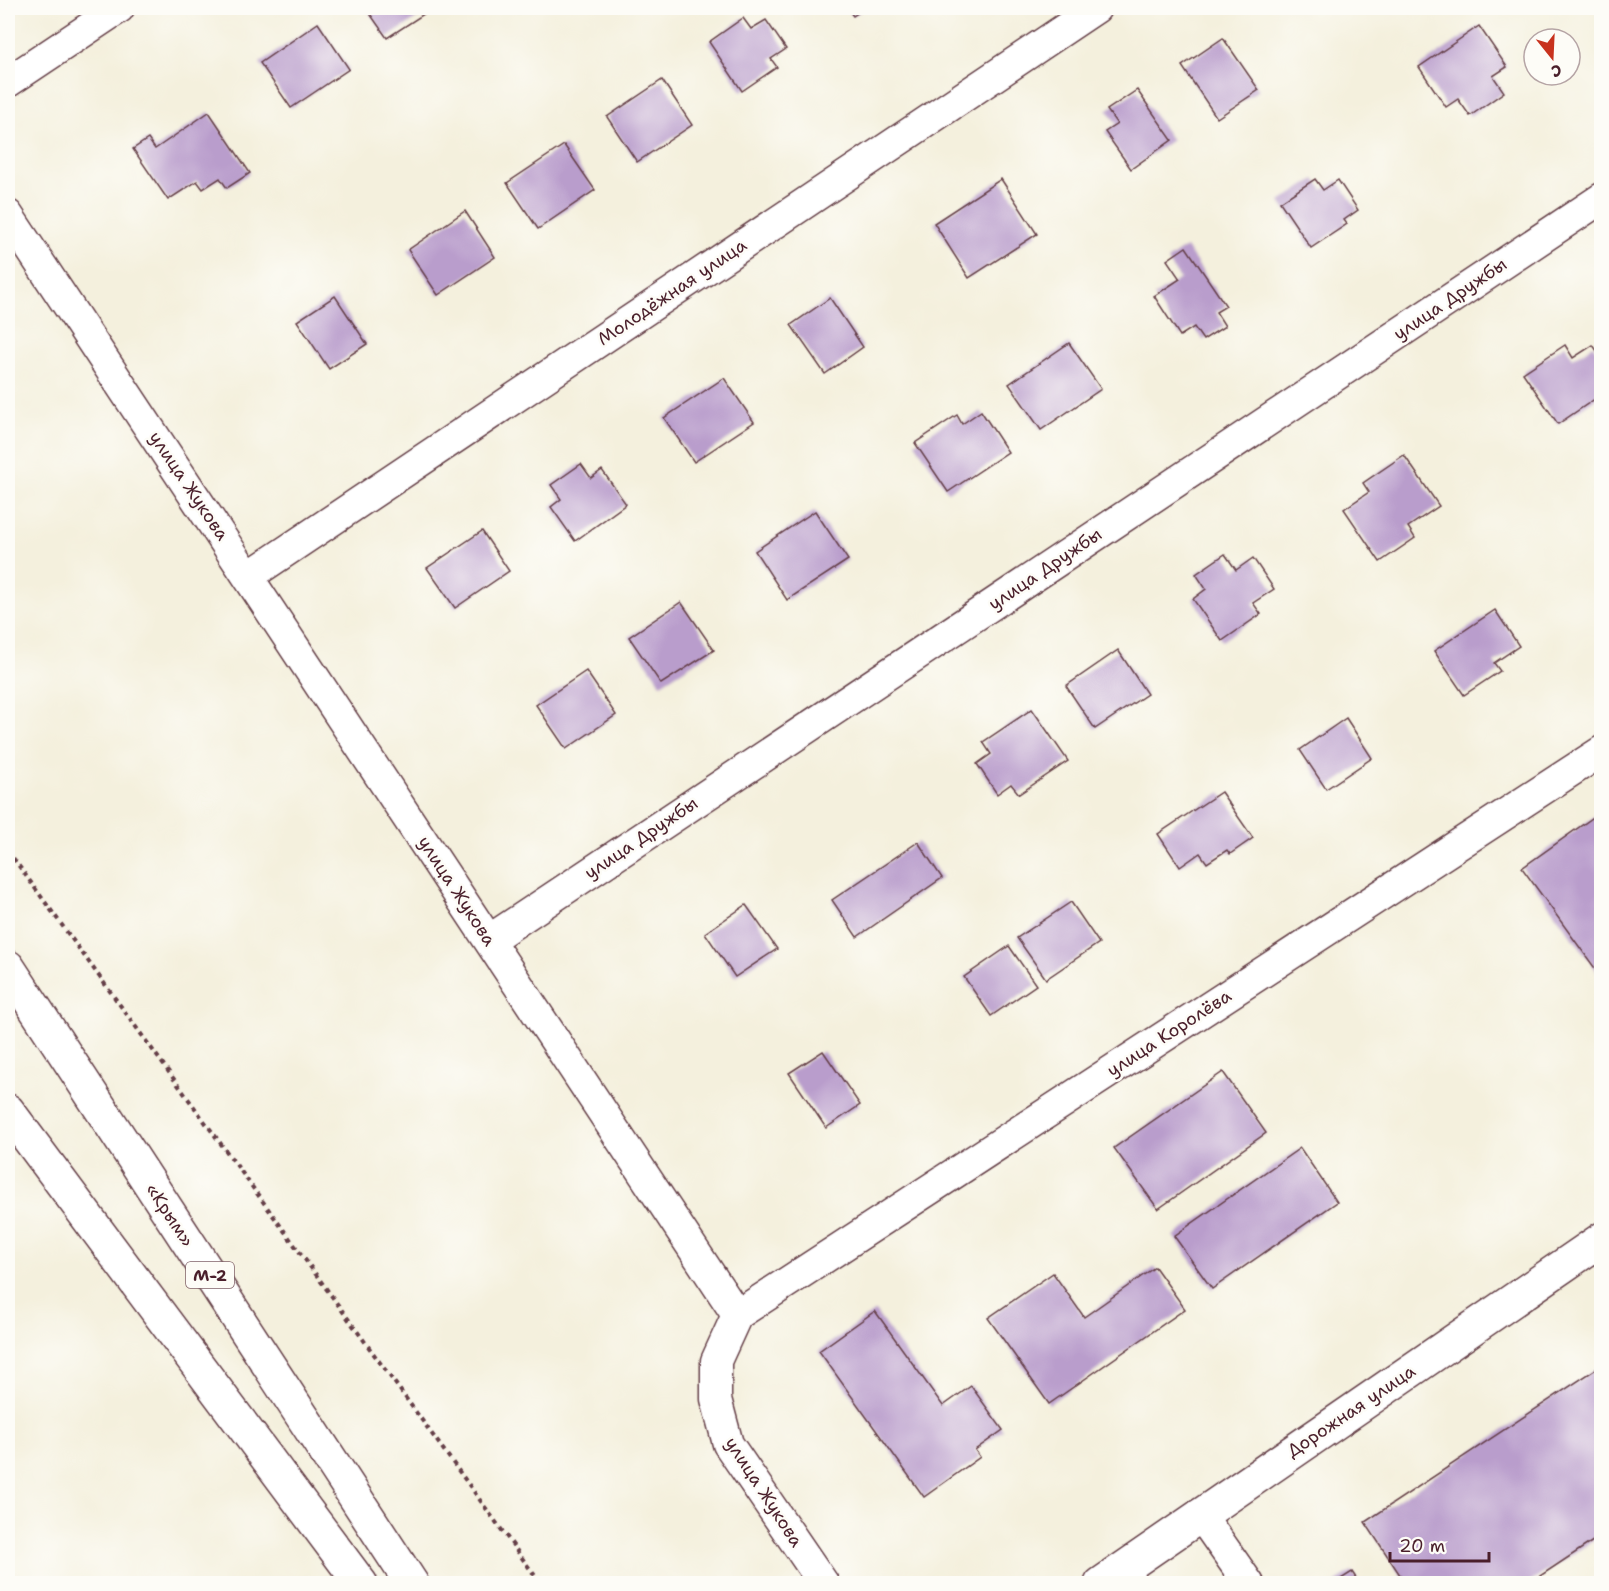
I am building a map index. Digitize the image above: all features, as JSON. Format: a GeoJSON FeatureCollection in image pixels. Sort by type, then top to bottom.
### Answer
{"type":"FeatureCollection","features":[{"type":"Feature","properties":{"kind":"main road","name":"«Крым»"},"geometry":{"type":"LineString","coordinates":[[8,967],[412,1584]]}},
{"type":"Feature","properties":{"kind":"main road"},"geometry":{"type":"LineString","coordinates":[[8,1111],[361,1584]]}},
{"type":"Feature","properties":{"kind":"main road","name":"Дорожная улица"},"geometry":{"type":"LineString","coordinates":[[1101,1584],[1602,1239]]}},
{"type":"Feature","properties":{"kind":"street"},"geometry":{"type":"LineString","coordinates":[[8,82],[119,8]]}},
{"type":"Feature","properties":{"kind":"street","name":"Молодёжная улица"},"geometry":{"type":"LineString","coordinates":[[249,576],[1096,8]]}},
{"type":"Feature","properties":{"kind":"street","name":"улица Дружбы"},"geometry":{"type":"LineString","coordinates":[[489,940],[1602,198]]}},
{"type":"Feature","properties":{"kind":"street","name":"улица Жукова"},"geometry":{"type":"LineString","coordinates":[[8,215],[737,1315],[716,1361],[716,1400],[728,1444],[824,1584]]}},
{"type":"Feature","properties":{"kind":"street","name":"улица Королёва"},"geometry":{"type":"LineString","coordinates":[[737,1315],[1602,751]]}},
{"type":"Feature","properties":{"kind":"street"},"geometry":{"type":"LineString","coordinates":[[1200,1514],[1249,1584]]}},
{"type":"Feature","properties":{"kind":"path"},"geometry":{"type":"LineString","coordinates":[[8,851],[541,1584]]}},
{"type":"Feature","properties":{"kind":"building"},"geometry":{"type":"Polygon","coordinates":[[[366,8],[433,8],[387,38],[366,8]]]}},
{"type":"Feature","properties":{"kind":"building"},"geometry":{"type":"Polygon","coordinates":[[[847,8],[865,8],[853,16],[847,8]]]}},
{"type":"Feature","properties":{"kind":"building"},"geometry":{"type":"Polygon","coordinates":[[[743,18],[751,29],[766,20],[786,49],[771,59],[777,67],[742,91],[709,42],[743,18]]]}},
{"type":"Feature","properties":{"kind":"building"},"geometry":{"type":"Polygon","coordinates":[[[318,23],[349,69],[291,108],[260,63],[318,23]]]}},
{"type":"Feature","properties":{"kind":"building"},"geometry":{"type":"Polygon","coordinates":[[[1479,26],[1507,67],[1493,76],[1504,92],[1470,116],[1458,99],[1446,107],[1419,67],[1479,26]]]}},
{"type":"Feature","properties":{"kind":"building"},"geometry":{"type":"Polygon","coordinates":[[[1223,38],[1259,90],[1217,118],[1182,66],[1223,38]]]}},
{"type":"Feature","properties":{"kind":"building"},"geometry":{"type":"Polygon","coordinates":[[[662,80],[692,125],[637,162],[607,117],[662,80]]]}},
{"type":"Feature","properties":{"kind":"building"},"geometry":{"type":"Polygon","coordinates":[[[1137,90],[1172,140],[1131,169],[1105,132],[1117,124],[1107,110],[1137,90]]]}},
{"type":"Feature","properties":{"kind":"building"},"geometry":{"type":"Polygon","coordinates":[[[209,112],[250,173],[227,188],[220,178],[203,189],[197,181],[168,200],[133,149],[148,139],[155,149],[209,112]]]}},
{"type":"Feature","properties":{"kind":"building"},"geometry":{"type":"Polygon","coordinates":[[[564,145],[595,190],[538,229],[507,183],[564,145]]]}},
{"type":"Feature","properties":{"kind":"building"},"geometry":{"type":"Polygon","coordinates":[[[1001,179],[1037,234],[969,278],[934,223],[1001,179]]]}},
{"type":"Feature","properties":{"kind":"building"},"geometry":{"type":"Polygon","coordinates":[[[1315,179],[1323,190],[1338,180],[1358,210],[1344,220],[1347,224],[1311,248],[1280,202],[1315,179]]]}},
{"type":"Feature","properties":{"kind":"building"},"geometry":{"type":"Polygon","coordinates":[[[465,211],[495,257],[438,295],[408,250],[465,211]]]}},
{"type":"Feature","properties":{"kind":"building"},"geometry":{"type":"Polygon","coordinates":[[[1186,247],[1226,306],[1216,312],[1225,326],[1203,340],[1194,327],[1180,336],[1154,296],[1180,279],[1167,260],[1186,247]]]}},
{"type":"Feature","properties":{"kind":"building"},"geometry":{"type":"Polygon","coordinates":[[[335,296],[367,344],[329,369],[297,321],[335,296]]]}},
{"type":"Feature","properties":{"kind":"building"},"geometry":{"type":"Polygon","coordinates":[[[830,298],[863,347],[825,374],[791,325],[830,298]]]}},
{"type":"Feature","properties":{"kind":"building"},"geometry":{"type":"Polygon","coordinates":[[[1069,343],[1101,389],[1041,430],[1009,384],[1069,343]]]}},
{"type":"Feature","properties":{"kind":"building"},"geometry":{"type":"Polygon","coordinates":[[[1565,345],[1573,358],[1593,345],[1602,358],[1602,394],[1558,424],[1523,373],[1565,345]]]}},
{"type":"Feature","properties":{"kind":"building"},"geometry":{"type":"Polygon","coordinates":[[[724,378],[754,422],[694,462],[664,418],[724,378]]]}},
{"type":"Feature","properties":{"kind":"building"},"geometry":{"type":"Polygon","coordinates":[[[981,411],[1008,452],[948,492],[915,443],[957,415],[962,424],[981,411]]]}},
{"type":"Feature","properties":{"kind":"building"},"geometry":{"type":"Polygon","coordinates":[[[1404,455],[1439,506],[1408,527],[1415,538],[1380,562],[1344,509],[1369,492],[1363,483],[1404,455]]]}},
{"type":"Feature","properties":{"kind":"building"},"geometry":{"type":"Polygon","coordinates":[[[581,464],[591,478],[602,470],[626,504],[575,541],[551,507],[561,499],[551,485],[581,464]]]}},
{"type":"Feature","properties":{"kind":"building"},"geometry":{"type":"Polygon","coordinates":[[[815,511],[848,560],[787,600],[755,551],[815,511]]]}},
{"type":"Feature","properties":{"kind":"building"},"geometry":{"type":"Polygon","coordinates":[[[482,531],[509,571],[455,608],[427,568],[482,531]]]}},
{"type":"Feature","properties":{"kind":"building"},"geometry":{"type":"Polygon","coordinates":[[[1225,554],[1236,570],[1253,558],[1274,589],[1253,603],[1261,614],[1222,641],[1193,599],[1206,589],[1196,574],[1225,554]]]}},
{"type":"Feature","properties":{"kind":"building"},"geometry":{"type":"Polygon","coordinates":[[[681,602],[714,650],[661,684],[629,637],[681,602]]]}},
{"type":"Feature","properties":{"kind":"building"},"geometry":{"type":"Polygon","coordinates":[[[1495,610],[1519,646],[1494,663],[1500,671],[1464,695],[1434,651],[1495,610]]]}},
{"type":"Feature","properties":{"kind":"building"},"geometry":{"type":"Polygon","coordinates":[[[1118,650],[1147,694],[1095,729],[1066,686],[1118,650]]]}},
{"type":"Feature","properties":{"kind":"building"},"geometry":{"type":"Polygon","coordinates":[[[586,671],[616,715],[566,749],[536,705],[586,671]]]}},
{"type":"Feature","properties":{"kind":"building"},"geometry":{"type":"Polygon","coordinates":[[[1032,709],[1068,761],[1019,794],[1011,784],[997,794],[977,764],[991,754],[983,742],[1032,709]]]}},
{"type":"Feature","properties":{"kind":"building"},"geometry":{"type":"Polygon","coordinates":[[[1346,718],[1372,758],[1326,789],[1300,750],[1346,718]]]}},
{"type":"Feature","properties":{"kind":"building"},"geometry":{"type":"Polygon","coordinates":[[[1221,792],[1253,838],[1230,854],[1227,850],[1207,863],[1200,853],[1180,867],[1158,834],[1221,792]]]}},
{"type":"Feature","properties":{"kind":"building"},"geometry":{"type":"Polygon","coordinates":[[[1602,811],[1602,978],[1522,868],[1602,811]]]}},
{"type":"Feature","properties":{"kind":"building"},"geometry":{"type":"Polygon","coordinates":[[[918,842],[942,878],[857,937],[832,900],[918,842]]]}},
{"type":"Feature","properties":{"kind":"building"},"geometry":{"type":"Polygon","coordinates":[[[1071,902],[1099,943],[1046,979],[1017,938],[1071,902]]]}},
{"type":"Feature","properties":{"kind":"building"},"geometry":{"type":"Polygon","coordinates":[[[746,905],[777,949],[735,977],[705,933],[746,905]]]}},
{"type":"Feature","properties":{"kind":"building"},"geometry":{"type":"Polygon","coordinates":[[[1009,946],[1036,985],[991,1016],[964,977],[1009,946]]]}},
{"type":"Feature","properties":{"kind":"building"},"geometry":{"type":"Polygon","coordinates":[[[823,1051],[860,1105],[826,1128],[789,1073],[823,1051]]]}},
{"type":"Feature","properties":{"kind":"building"},"geometry":{"type":"Polygon","coordinates":[[[1223,1072],[1266,1133],[1158,1209],[1114,1148],[1223,1072]]]}},
{"type":"Feature","properties":{"kind":"building"},"geometry":{"type":"Polygon","coordinates":[[[1300,1148],[1337,1202],[1212,1289],[1174,1236],[1300,1148]]]}},
{"type":"Feature","properties":{"kind":"building"},"geometry":{"type":"Polygon","coordinates":[[[1155,1267],[1185,1309],[1049,1404],[988,1318],[1053,1273],[1084,1317],[1155,1267]]]}},
{"type":"Feature","properties":{"kind":"building"},"geometry":{"type":"Polygon","coordinates":[[[875,1311],[943,1406],[971,1386],[1003,1430],[975,1450],[980,1457],[924,1497],[819,1351],[875,1311]]]}},
{"type":"Feature","properties":{"kind":"building"},"geometry":{"type":"Polygon","coordinates":[[[1599,1367],[1602,1371],[1602,1535],[1528,1584],[1406,1584],[1365,1522],[1599,1367]]]}},
{"type":"Feature","properties":{"kind":"building"},"geometry":{"type":"Polygon","coordinates":[[[1352,1572],[1360,1584],[1333,1584],[1352,1572]]]}}]}
